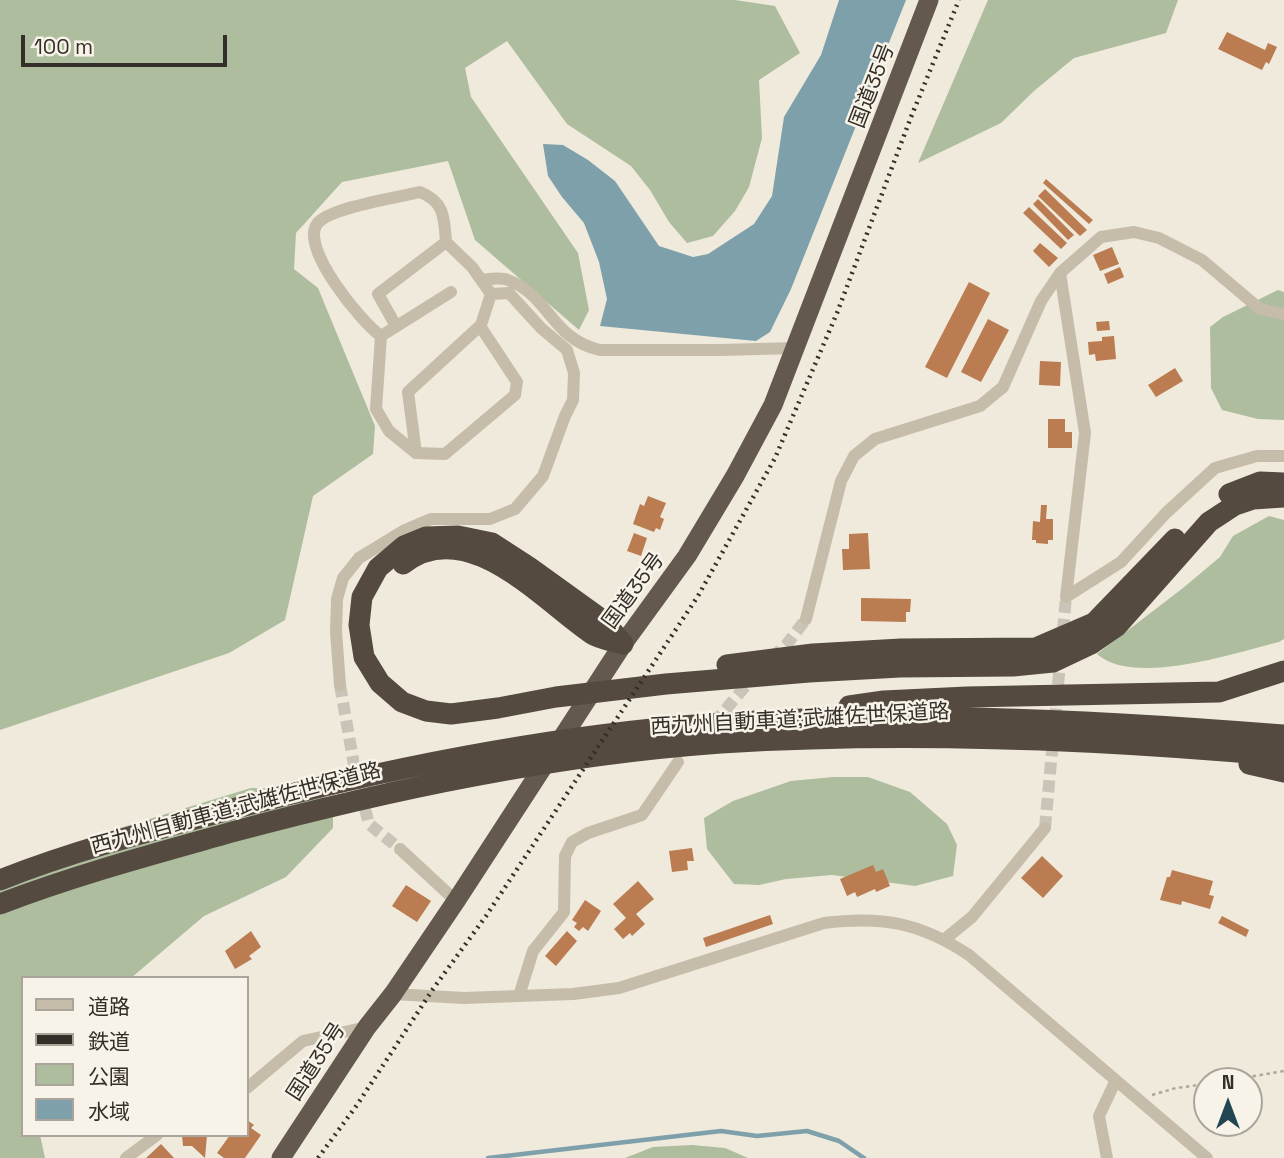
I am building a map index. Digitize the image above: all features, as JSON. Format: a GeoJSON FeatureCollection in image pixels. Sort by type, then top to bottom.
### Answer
{"type":"FeatureCollection","features":[{"type":"Feature","properties":{"kind":"highway","name":"国道35号"},"geometry":{"type":"LineString","coordinates":[[281,1158],[366,1027],[393,994],[456,901],[623,644],[687,556],[735,476],[773,405],[929,0]]}},
{"type":"Feature","properties":{"kind":"highway"},"geometry":{"type":"LineString","coordinates":[[623,644],[604,621],[492,542],[458,536],[426,537],[404,546],[379,568],[362,597],[359,625],[364,657],[380,684],[402,702],[426,711],[451,714],[498,708],[557,691],[666,678],[826,653],[901,649],[1036,648],[1094,623],[1187,526],[1212,504],[1233,492],[1260,482],[1284,483]]}},
{"type":"Feature","properties":{"kind":"highway"},"geometry":{"type":"LineString","coordinates":[[666,678],[1053,663],[1091,644],[1117,626],[1209,522],[1235,505],[1253,499],[1284,497]]}},
{"type":"Feature","properties":{"kind":"highway"},"geometry":{"type":"LineString","coordinates":[[736,723],[884,701],[1038,694],[1219,692],[1284,671]]}},
{"type":"Feature","properties":{"kind":"highway","name":"西九州自動車道;武雄佐世保道路"},"geometry":{"type":"LineString","coordinates":[[0,904],[147,856],[529,746],[681,726],[821,718],[991,717],[1284,735]]}},
{"type":"Feature","properties":{"kind":"highway","name":"西九州自動車道;武雄佐世保道路"},"geometry":{"type":"LineString","coordinates":[[0,880],[154,830],[297,792],[443,770],[722,743],[913,737],[1070,740],[1284,756]]}},
{"type":"Feature","properties":{"kind":"highway"},"geometry":{"type":"LineString","coordinates":[[1070,740],[1257,765],[1284,772]]}},
{"type":"Feature","properties":{"kind":"street"},"geometry":{"type":"LineString","coordinates":[[381,336],[367,326],[338,287],[316,250],[314,235],[317,223],[332,212],[420,192],[431,196],[444,217],[446,242],[472,267],[491,294]]}},
{"type":"Feature","properties":{"kind":"street"},"geometry":{"type":"LineString","coordinates":[[806,619],[841,481],[854,456],[875,439],[980,406],[1003,387],[1041,301],[1060,273],[1101,237],[1134,232],[1158,238],[1202,260],[1260,309],[1284,314]]}},
{"type":"Feature","properties":{"kind":"street"},"geometry":{"type":"LineString","coordinates":[[396,326],[378,294],[446,242]]}},
{"type":"Feature","properties":{"kind":"street"},"geometry":{"type":"LineString","coordinates":[[1060,273],[1085,433],[1066,597],[1121,562],[1166,513],[1214,468],[1256,456],[1284,456]]}},
{"type":"Feature","properties":{"kind":"street"},"geometry":{"type":"LineString","coordinates":[[481,280],[506,278],[533,294],[570,338],[584,346],[613,350],[796,348]]}},
{"type":"Feature","properties":{"kind":"street"},"geometry":{"type":"LineString","coordinates":[[381,336],[451,292]]}},
{"type":"Feature","properties":{"kind":"street"},"geometry":{"type":"LineString","coordinates":[[340,685],[337,599],[343,578],[359,558],[377,545],[431,519],[490,519],[515,509],[543,476],[573,400],[575,373],[567,350],[541,328],[509,293],[491,294]]}},
{"type":"Feature","properties":{"kind":"street"},"geometry":{"type":"LineString","coordinates":[[416,453],[408,392],[480,326],[491,294]]}},
{"type":"Feature","properties":{"kind":"street"},"geometry":{"type":"LineString","coordinates":[[381,336],[376,409],[389,431],[416,453],[445,454],[515,395],[517,382],[480,326]]}},
{"type":"Feature","properties":{"kind":"street"},"geometry":{"type":"LineString","coordinates":[[519,996],[533,951],[564,912],[565,856],[572,842],[588,833],[642,815],[678,762]]}},
{"type":"Feature","properties":{"kind":"street"},"geometry":{"type":"LineString","coordinates":[[945,939],[972,916],[1045,828]]}},
{"type":"Feature","properties":{"kind":"street"},"geometry":{"type":"LineString","coordinates":[[400,849],[456,901]]}},
{"type":"Feature","properties":{"kind":"street"},"geometry":{"type":"LineString","coordinates":[[393,994],[464,998],[573,994],[619,988],[834,922],[855,919],[889,921],[945,939],[969,955],[1207,1158]]}},
{"type":"Feature","properties":{"kind":"street"},"geometry":{"type":"LineString","coordinates":[[248,1087],[303,1041],[366,1027]]}},
{"type":"Feature","properties":{"kind":"street"},"geometry":{"type":"LineString","coordinates":[[1107,1158],[1099,1116],[1115,1082]]}},
{"type":"Feature","properties":{"kind":"street"},"geometry":{"type":"LineString","coordinates":[[126,1158],[153,1137]]}},
{"type":"Feature","properties":{"kind":"path"},"geometry":{"type":"LineString","coordinates":[[1263,1075],[1284,1071]]}},
{"type":"Feature","properties":{"kind":"path"},"geometry":{"type":"LineString","coordinates":[[1139,1098],[1193,1086]]}},
{"type":"Feature","properties":{"kind":"green space"},"geometry":{"type":"Polygon","coordinates":[[[0,0],[735,0],[775,6],[800,53],[759,80],[762,138],[749,187],[735,211],[713,236],[687,243],[669,222],[650,190],[631,166],[567,124],[507,41],[465,68],[471,97],[578,253],[589,310],[579,330],[475,240],[448,161],[342,182],[296,233],[294,269],[318,288],[375,426],[373,454],[313,496],[285,620],[229,653],[0,730],[0,0]]]}},
{"type":"Feature","properties":{"kind":"green space"},"geometry":{"type":"Polygon","coordinates":[[[988,0],[1178,0],[1166,33],[1074,58],[1001,123],[918,163],[988,0]]]}},
{"type":"Feature","properties":{"kind":"green space"},"geometry":{"type":"Polygon","coordinates":[[[1278,290],[1284,292],[1284,420],[1258,419],[1222,410],[1211,388],[1210,327],[1223,317],[1278,290]]]}},
{"type":"Feature","properties":{"kind":"green space"},"geometry":{"type":"Polygon","coordinates":[[[1269,516],[1284,520],[1284,639],[1211,659],[1159,668],[1135,668],[1114,663],[1097,654],[1220,557],[1233,536],[1269,516]]]}},
{"type":"Feature","properties":{"kind":"green space"},"geometry":{"type":"Polygon","coordinates":[[[868,777],[910,792],[947,824],[957,845],[953,876],[915,886],[832,875],[786,879],[759,885],[734,884],[707,849],[704,818],[733,801],[791,781],[868,777]]]}},
{"type":"Feature","properties":{"kind":"green space"},"geometry":{"type":"Polygon","coordinates":[[[251,788],[310,789],[333,802],[333,828],[286,877],[204,916],[133,976],[21,976],[21,1137],[40,1137],[45,1158],[0,1158],[0,885],[120,828],[251,788]]]}},
{"type":"Feature","properties":{"kind":"green space"},"geometry":{"type":"Polygon","coordinates":[[[692,1145],[725,1148],[748,1158],[625,1158],[653,1147],[692,1145]]]}},
{"type":"Feature","properties":{"kind":"water"},"geometry":{"type":"Polygon","coordinates":[[[839,0],[906,0],[791,289],[770,332],[756,341],[600,326],[607,299],[599,262],[584,223],[548,176],[543,144],[563,145],[615,181],[659,246],[693,257],[708,254],[754,224],[772,196],[784,117],[821,55],[839,0]]]}},
{"type":"Feature","properties":{"kind":"building"},"geometry":{"type":"Polygon","coordinates":[[[1227,32],[1265,50],[1268,43],[1277,47],[1269,64],[1266,62],[1262,70],[1218,49],[1227,32]]]}},
{"type":"Feature","properties":{"kind":"building"},"geometry":{"type":"Polygon","coordinates":[[[1046,179],[1093,220],[1089,224],[1043,183],[1046,179]]]}},
{"type":"Feature","properties":{"kind":"building"},"geometry":{"type":"Polygon","coordinates":[[[1045,189],[1087,230],[1080,236],[1038,196],[1045,189]]]}},
{"type":"Feature","properties":{"kind":"building"},"geometry":{"type":"Polygon","coordinates":[[[1038,199],[1074,235],[1068,240],[1033,204],[1038,199]]]}},
{"type":"Feature","properties":{"kind":"building"},"geometry":{"type":"Polygon","coordinates":[[[1029,207],[1067,243],[1061,249],[1023,213],[1029,207]]]}},
{"type":"Feature","properties":{"kind":"building"},"geometry":{"type":"Polygon","coordinates":[[[1040,243],[1058,258],[1049,267],[1033,251],[1040,243]]]}},
{"type":"Feature","properties":{"kind":"building"},"geometry":{"type":"Polygon","coordinates":[[[1112,247],[1119,264],[1100,271],[1093,255],[1112,247]]]}},
{"type":"Feature","properties":{"kind":"building"},"geometry":{"type":"Polygon","coordinates":[[[1120,267],[1124,277],[1108,284],[1104,274],[1120,267]]]}},
{"type":"Feature","properties":{"kind":"building"},"geometry":{"type":"Polygon","coordinates":[[[969,282],[990,293],[947,378],[925,367],[969,282]]]}},
{"type":"Feature","properties":{"kind":"building"},"geometry":{"type":"Polygon","coordinates":[[[988,319],[1009,330],[981,382],[961,372],[988,319]]]}},
{"type":"Feature","properties":{"kind":"building"},"geometry":{"type":"Polygon","coordinates":[[[1109,321],[1110,330],[1097,331],[1096,322],[1109,321]]]}},
{"type":"Feature","properties":{"kind":"building"},"geometry":{"type":"Polygon","coordinates":[[[1114,336],[1116,359],[1096,361],[1095,354],[1089,355],[1088,342],[1102,341],[1102,337],[1114,336]]]}},
{"type":"Feature","properties":{"kind":"building"},"geometry":{"type":"Polygon","coordinates":[[[1040,361],[1061,362],[1060,386],[1039,385],[1040,361]]]}},
{"type":"Feature","properties":{"kind":"building"},"geometry":{"type":"Polygon","coordinates":[[[1175,368],[1183,381],[1156,397],[1148,385],[1175,368]]]}},
{"type":"Feature","properties":{"kind":"building"},"geometry":{"type":"Polygon","coordinates":[[[1048,419],[1065,419],[1065,432],[1072,432],[1072,448],[1048,448],[1048,419]]]}},
{"type":"Feature","properties":{"kind":"building"},"geometry":{"type":"Polygon","coordinates":[[[648,496],[666,503],[660,517],[664,519],[660,530],[656,528],[654,532],[633,524],[640,504],[644,506],[648,496]]]}},
{"type":"Feature","properties":{"kind":"building"},"geometry":{"type":"Polygon","coordinates":[[[1041,505],[1047,505],[1046,519],[1053,519],[1053,540],[1048,540],[1048,544],[1032,540],[1033,521],[1040,522],[1041,505]]]}},
{"type":"Feature","properties":{"kind":"building"},"geometry":{"type":"Polygon","coordinates":[[[634,533],[647,538],[641,556],[627,551],[634,533]]]}},
{"type":"Feature","properties":{"kind":"building"},"geometry":{"type":"Polygon","coordinates":[[[868,533],[870,569],[843,570],[842,549],[849,549],[849,534],[868,533]]]}},
{"type":"Feature","properties":{"kind":"building"},"geometry":{"type":"Polygon","coordinates":[[[861,598],[911,599],[910,612],[906,612],[906,622],[861,621],[861,598]]]}},
{"type":"Feature","properties":{"kind":"building"},"geometry":{"type":"Polygon","coordinates":[[[692,848],[694,861],[687,861],[688,870],[672,872],[669,851],[692,848]]]}},
{"type":"Feature","properties":{"kind":"building"},"geometry":{"type":"Polygon","coordinates":[[[1042,856],[1063,876],[1043,898],[1021,878],[1042,856]]]}},
{"type":"Feature","properties":{"kind":"building"},"geometry":{"type":"Polygon","coordinates":[[[873,865],[876,872],[883,869],[890,886],[857,897],[855,892],[847,896],[840,879],[873,865]]]}},
{"type":"Feature","properties":{"kind":"building"},"geometry":{"type":"Polygon","coordinates":[[[1172,870],[1213,881],[1209,895],[1214,896],[1210,909],[1182,901],[1181,905],[1160,900],[1172,870]]]}},
{"type":"Feature","properties":{"kind":"building"},"geometry":{"type":"Polygon","coordinates":[[[638,881],[654,899],[636,914],[645,924],[632,936],[630,933],[623,939],[614,929],[626,918],[613,904],[638,881]]]}},
{"type":"Feature","properties":{"kind":"building"},"geometry":{"type":"Polygon","coordinates":[[[406,885],[431,901],[417,922],[392,906],[406,885]]]}},
{"type":"Feature","properties":{"kind":"building"},"geometry":{"type":"Polygon","coordinates":[[[585,900],[601,911],[588,931],[583,927],[579,931],[574,927],[577,923],[572,920],[585,900]]]}},
{"type":"Feature","properties":{"kind":"building"},"geometry":{"type":"Polygon","coordinates":[[[770,915],[773,924],[706,947],[703,938],[770,915]]]}},
{"type":"Feature","properties":{"kind":"building"},"geometry":{"type":"Polygon","coordinates":[[[1222,916],[1249,930],[1246,937],[1218,923],[1222,916]]]}},
{"type":"Feature","properties":{"kind":"building"},"geometry":{"type":"Polygon","coordinates":[[[251,931],[261,947],[249,956],[252,959],[235,969],[225,951],[251,931]]]}},
{"type":"Feature","properties":{"kind":"building"},"geometry":{"type":"Polygon","coordinates":[[[567,931],[577,941],[556,966],[545,956],[567,931]]]}},
{"type":"Feature","properties":{"kind":"building"},"geometry":{"type":"Polygon","coordinates":[[[248,1121],[254,1125],[251,1128],[261,1135],[245,1158],[224,1158],[217,1153],[229,1137],[248,1137],[248,1121]]]}},
{"type":"Feature","properties":{"kind":"building"},"geometry":{"type":"Polygon","coordinates":[[[182,1137],[207,1137],[205,1158],[192,1146],[183,1146],[182,1137]]]}},
{"type":"Feature","properties":{"kind":"building"},"geometry":{"type":"Polygon","coordinates":[[[161,1144],[174,1158],[146,1158],[161,1144]]]}},
{"type":"Feature","properties":{"kind":"waterway"},"geometry":{"type":"LineString","coordinates":[[488,1158],[721,1131],[757,1136],[807,1131],[839,1141],[864,1158]]}},
{"type":"Feature","properties":{"kind":"tunnel"},"geometry":{"type":"LineString","coordinates":[[1045,828],[1066,597]]}},
{"type":"Feature","properties":{"kind":"tunnel"},"geometry":{"type":"LineString","coordinates":[[772,658],[787,644],[806,619]]}},
{"type":"Feature","properties":{"kind":"tunnel"},"geometry":{"type":"LineString","coordinates":[[714,723],[754,676]]}},
{"type":"Feature","properties":{"kind":"tunnel"},"geometry":{"type":"LineString","coordinates":[[340,685],[355,771],[369,824],[400,849]]}},
{"type":"Feature","properties":{"kind":"railway"},"geometry":{"type":"LineString","coordinates":[[318,1158],[486,916],[698,596],[775,458],[837,313],[911,117],[959,0]]}}]}
